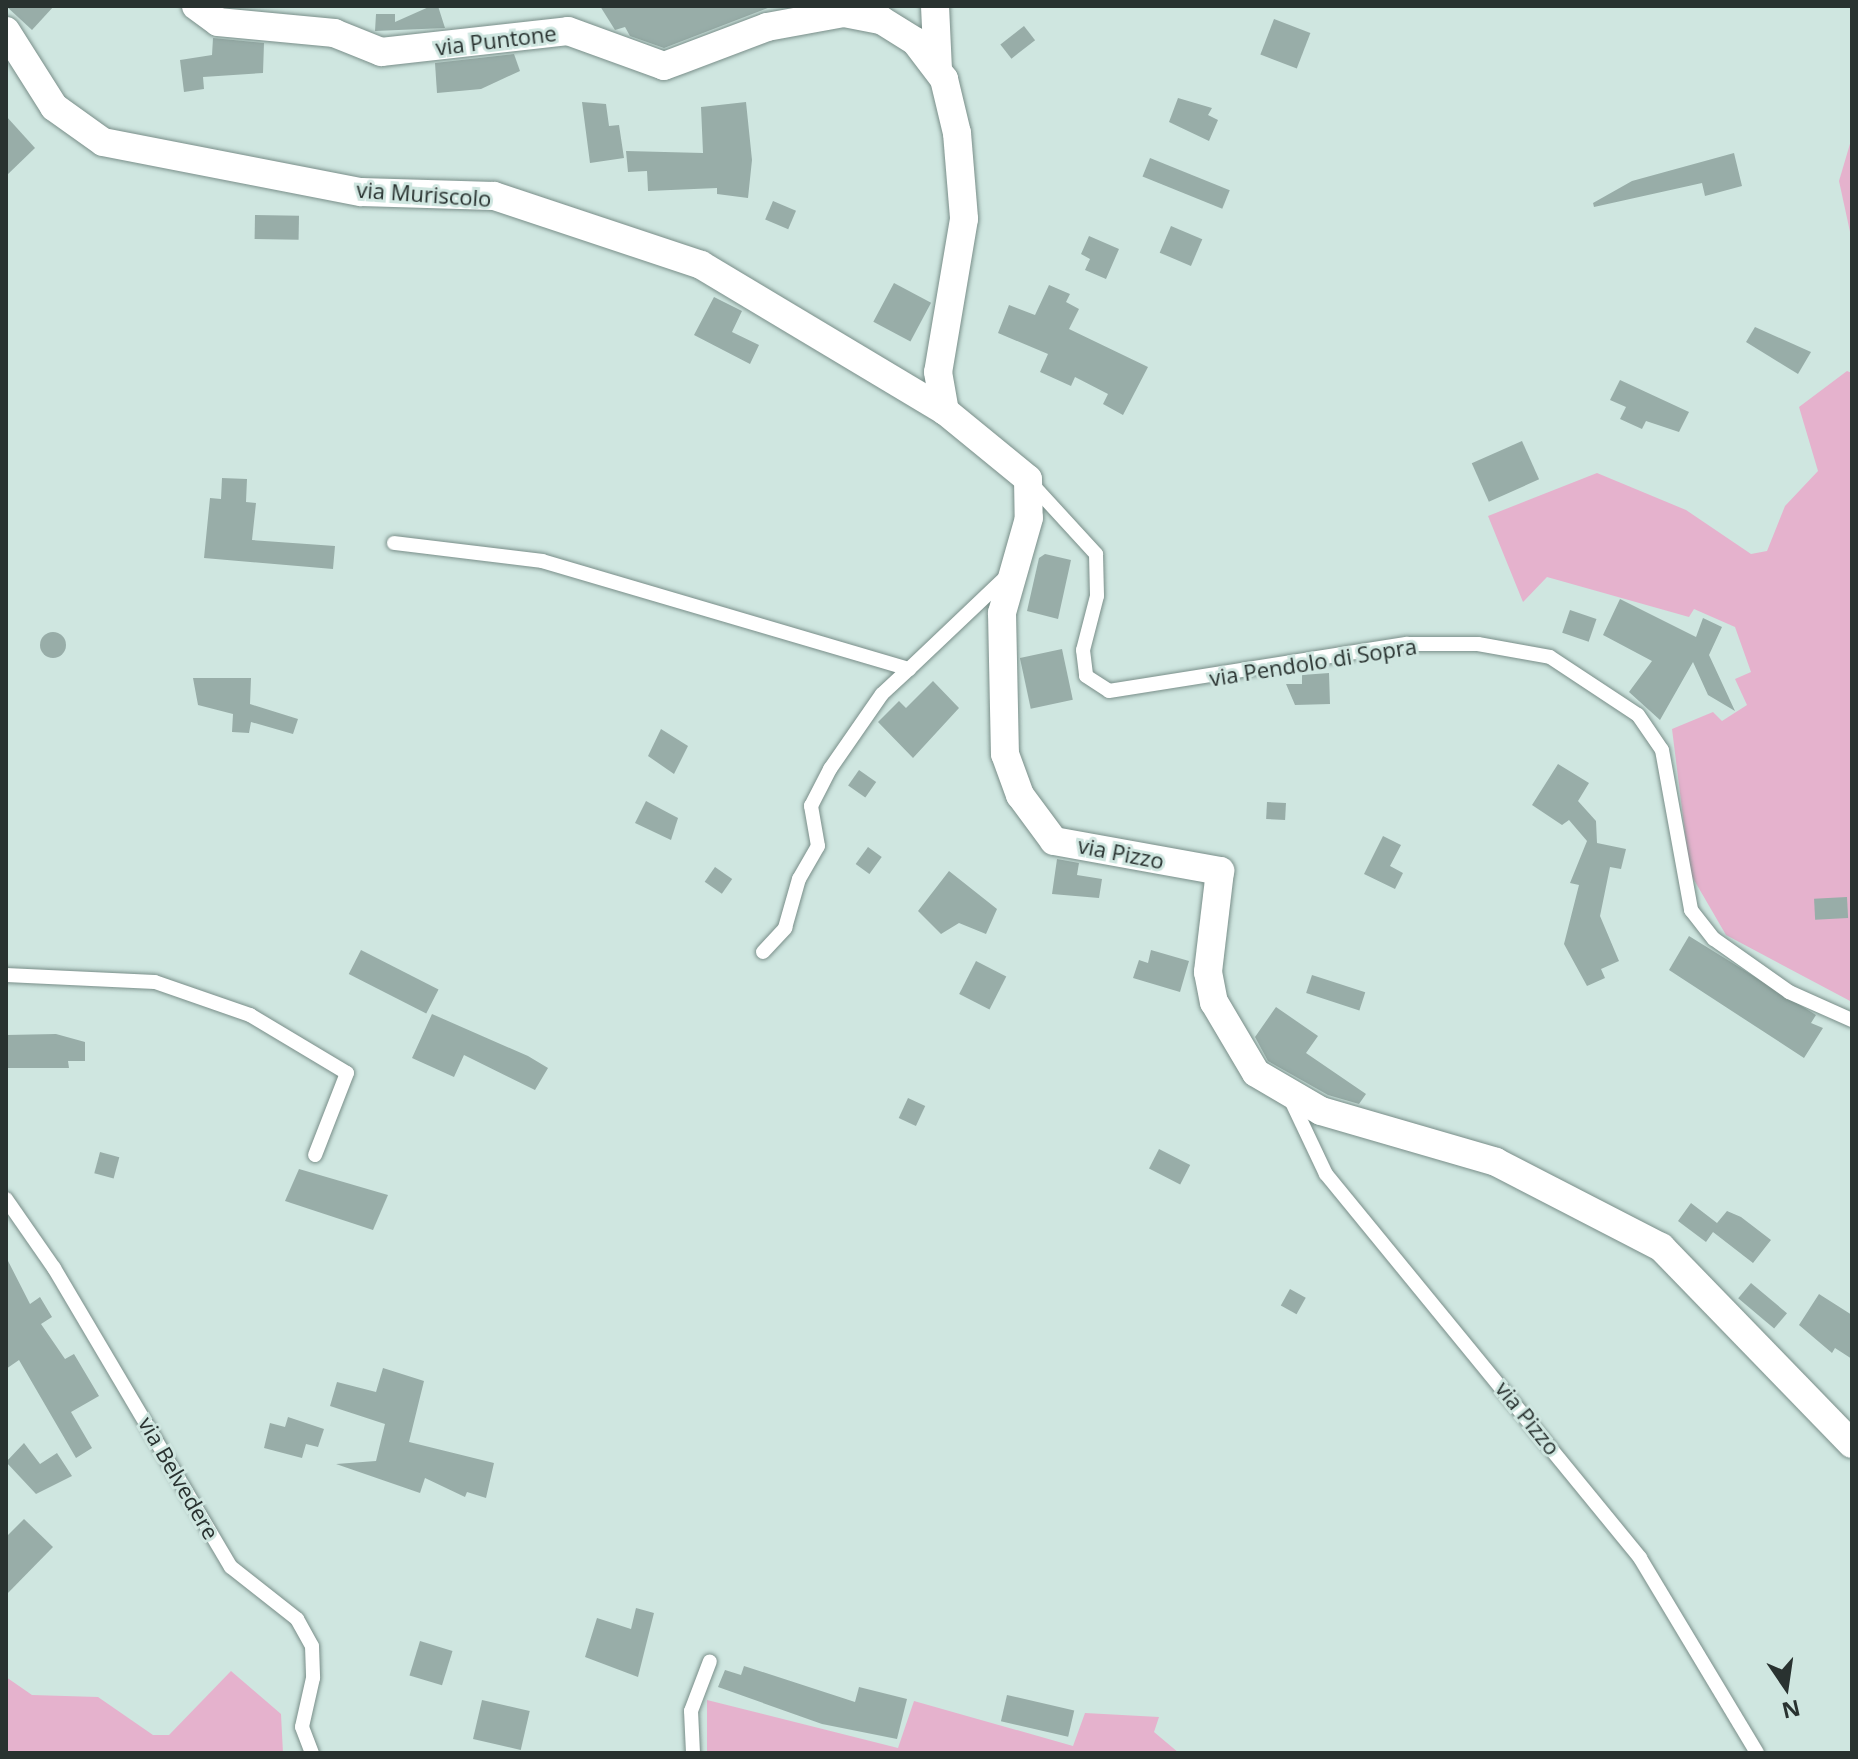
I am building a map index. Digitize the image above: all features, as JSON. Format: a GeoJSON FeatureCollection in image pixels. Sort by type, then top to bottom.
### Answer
{"type":"FeatureCollection","features":[{"type":"Feature","properties":{"kind":"street","name":"via Puntone"},"geometry":{"type":"LineString","coordinates":[[196,6],[218,22],[334,33],[381,52],[568,31],[664,66],[767,27],[844,13],[881,20],[915,41],[938,71],[957,133],[964,219],[938,372],[945,411]]}},
{"type":"Feature","properties":{"kind":"street"},"geometry":{"type":"LineString","coordinates":[[935,6],[938,71]]}},
{"type":"Feature","properties":{"kind":"street","name":"via Muriscolo"},"geometry":{"type":"LineString","coordinates":[[6,31],[54,107],[103,142],[361,192],[494,196],[701,265],[945,411]]}},
{"type":"Feature","properties":{"kind":"street"},"geometry":{"type":"LineString","coordinates":[[945,411],[1028,479]]}},
{"type":"Feature","properties":{"kind":"street","name":"via Pizzo"},"geometry":{"type":"LineString","coordinates":[[1028,479],[1029,518],[1002,613],[1005,754],[1020,795],[1054,841],[1220,871],[1208,972],[1214,1002],[1256,1073],[1321,1111],[1496,1162],[1661,1247],[1852,1444]]}},
{"type":"Feature","properties":{"kind":"lane","name":"via Pendolo di Sopra"},"geometry":{"type":"LineString","coordinates":[[1028,479],[1096,554],[1097,596],[1083,650],[1086,676],[1109,691],[1407,644],[1478,644],[1550,657],[1638,715],[1662,750],[1691,910],[1714,939],[1789,992],[1852,1020]]}},
{"type":"Feature","properties":{"kind":"lane"},"geometry":{"type":"LineString","coordinates":[[394,543],[542,561],[909,669]]}},
{"type":"Feature","properties":{"kind":"lane"},"geometry":{"type":"LineString","coordinates":[[763,952],[785,928],[799,879],[818,846],[811,806],[830,769],[882,694],[1017,566]]}},
{"type":"Feature","properties":{"kind":"lane"},"geometry":{"type":"LineString","coordinates":[[6,975],[155,982],[250,1015],[347,1073],[315,1155]]}},
{"type":"Feature","properties":{"kind":"lane","name":"via Pizzo"},"geometry":{"type":"LineString","coordinates":[[1287,1092],[1326,1174],[1640,1558],[1757,1753]]}},
{"type":"Feature","properties":{"kind":"lane","name":"via Belvedere"},"geometry":{"type":"LineString","coordinates":[[6,1199],[70,1294],[231,1567],[297,1619],[312,1646],[313,1678],[302,1727],[312,1753]]}},
{"type":"Feature","properties":{"kind":"lane"},"geometry":{"type":"LineString","coordinates":[[693,1753],[691,1711],[710,1661]]}},
{"type":"Feature","properties":{"kind":"shaded area"},"geometry":{"type":"Polygon","coordinates":[[[1852,137],[1852,241],[1839,181],[1852,137]]]}},
{"type":"Feature","properties":{"kind":"shaded area"},"geometry":{"type":"Polygon","coordinates":[[[1847,371],[1852,373],[1852,1002],[1726,935],[1690,873],[1672,729],[1713,712],[1722,721],[1747,705],[1735,679],[1751,672],[1735,627],[1694,609],[1689,617],[1547,577],[1523,602],[1488,516],[1597,473],[1686,510],[1751,554],[1767,551],[1785,506],[1818,471],[1799,407],[1847,371]]]}},
{"type":"Feature","properties":{"kind":"shaded area"},"geometry":{"type":"Polygon","coordinates":[[[231,1671],[281,1714],[283,1753],[6,1753],[6,1677],[32,1695],[98,1697],[153,1735],[169,1735],[231,1671]]]}},
{"type":"Feature","properties":{"kind":"shaded area"},"geometry":{"type":"Polygon","coordinates":[[[707,1700],[898,1748],[914,1701],[1073,1746],[1085,1713],[1159,1717],[1154,1732],[1179,1753],[707,1753],[707,1700]]]}},
{"type":"Feature","properties":{"kind":"building"},"geometry":{"type":"Polygon","coordinates":[[[6,6],[54,6],[32,30],[6,6]]]}},
{"type":"Feature","properties":{"kind":"building"},"geometry":{"type":"Polygon","coordinates":[[[431,6],[438,6],[445,28],[375,31],[376,14],[395,14],[395,22],[431,6]]]}},
{"type":"Feature","properties":{"kind":"building"},"geometry":{"type":"Polygon","coordinates":[[[600,6],[773,6],[664,48],[630,36],[625,27],[615,30],[600,6]]]}},
{"type":"Feature","properties":{"kind":"building"},"geometry":{"type":"Polygon","coordinates":[[[1274,19],[1310,33],[1297,68],[1260,54],[1274,19]]]}},
{"type":"Feature","properties":{"kind":"building"},"geometry":{"type":"Polygon","coordinates":[[[1024,26],[1035,40],[1011,59],[1000,44],[1024,26]]]}},
{"type":"Feature","properties":{"kind":"building"},"geometry":{"type":"Polygon","coordinates":[[[213,38],[264,43],[263,73],[203,77],[204,89],[184,92],[180,60],[212,55],[213,38]]]}},
{"type":"Feature","properties":{"kind":"building"},"geometry":{"type":"Polygon","coordinates":[[[514,54],[520,71],[481,89],[437,93],[435,63],[514,54]]]}},
{"type":"Feature","properties":{"kind":"building"},"geometry":{"type":"Polygon","coordinates":[[[1178,98],[1212,108],[1208,115],[1218,120],[1209,141],[1169,122],[1178,98]]]}},
{"type":"Feature","properties":{"kind":"building"},"geometry":{"type":"Polygon","coordinates":[[[582,102],[606,104],[609,126],[619,125],[624,158],[590,163],[582,102]]]}},
{"type":"Feature","properties":{"kind":"building"},"geometry":{"type":"Polygon","coordinates":[[[746,102],[752,160],[748,198],[717,194],[717,188],[648,191],[647,171],[628,172],[626,151],[703,153],[701,107],[746,102]]]}},
{"type":"Feature","properties":{"kind":"building"},"geometry":{"type":"Polygon","coordinates":[[[6,116],[35,148],[6,176],[6,116]]]}},
{"type":"Feature","properties":{"kind":"building"},"geometry":{"type":"Polygon","coordinates":[[[1734,153],[1742,186],[1705,196],[1702,183],[1594,207],[1593,203],[1632,181],[1734,153]]]}},
{"type":"Feature","properties":{"kind":"building"},"geometry":{"type":"Polygon","coordinates":[[[1150,158],[1230,190],[1222,209],[1143,177],[1150,158]]]}},
{"type":"Feature","properties":{"kind":"building"},"geometry":{"type":"Polygon","coordinates":[[[773,201],[796,211],[788,229],[765,219],[773,201]]]}},
{"type":"Feature","properties":{"kind":"building"},"geometry":{"type":"Polygon","coordinates":[[[255,215],[299,216],[299,240],[255,239],[255,215]]]}},
{"type":"Feature","properties":{"kind":"building"},"geometry":{"type":"Polygon","coordinates":[[[1171,226],[1202,239],[1191,266],[1160,253],[1171,226]]]}},
{"type":"Feature","properties":{"kind":"building"},"geometry":{"type":"Polygon","coordinates":[[[1089,236],[1119,249],[1106,279],[1085,270],[1090,259],[1081,254],[1089,236]]]}},
{"type":"Feature","properties":{"kind":"building"},"geometry":{"type":"Polygon","coordinates":[[[894,283],[931,303],[910,342],[873,322],[894,283]]]}},
{"type":"Feature","properties":{"kind":"building"},"geometry":{"type":"Polygon","coordinates":[[[1049,285],[1070,294],[1066,302],[1079,309],[1069,329],[1148,367],[1123,415],[1103,404],[1108,394],[1075,377],[1071,386],[1040,372],[1048,354],[998,333],[1009,305],[1035,315],[1049,285]]]}},
{"type":"Feature","properties":{"kind":"building"},"geometry":{"type":"Polygon","coordinates":[[[714,297],[742,311],[732,332],[759,345],[750,364],[694,335],[714,297]]]}},
{"type":"Feature","properties":{"kind":"building"},"geometry":{"type":"Polygon","coordinates":[[[1755,327],[1811,352],[1798,374],[1746,342],[1755,327]]]}},
{"type":"Feature","properties":{"kind":"building"},"geometry":{"type":"Polygon","coordinates":[[[1620,380],[1689,412],[1679,432],[1646,421],[1642,429],[1620,419],[1626,407],[1610,400],[1620,380]]]}},
{"type":"Feature","properties":{"kind":"building"},"geometry":{"type":"Polygon","coordinates":[[[1522,441],[1539,479],[1489,502],[1472,463],[1522,441]]]}},
{"type":"Feature","properties":{"kind":"building"},"geometry":{"type":"Polygon","coordinates":[[[222,478],[247,479],[246,502],[256,503],[252,540],[335,546],[333,569],[204,558],[210,498],[221,499],[222,478]]]}},
{"type":"Feature","properties":{"kind":"building"},"geometry":{"type":"Polygon","coordinates":[[[1045,554],[1071,560],[1058,619],[1027,611],[1039,558],[1045,554]]]}},
{"type":"Feature","properties":{"kind":"building"},"geometry":{"type":"Polygon","coordinates":[[[1620,599],[1696,637],[1703,618],[1722,627],[1709,655],[1735,711],[1708,695],[1693,662],[1660,720],[1629,692],[1652,661],[1603,635],[1620,599]]]}},
{"type":"Feature","properties":{"kind":"building"},"geometry":{"type":"Polygon","coordinates":[[[1570,610],[1596,619],[1589,642],[1562,633],[1570,610]]]}},
{"type":"Feature","properties":{"kind":"building"},"geometry":{"type":"Polygon","coordinates":[[[53,632],[62,636],[66,645],[62,654],[53,658],[44,654],[40,645],[44,636],[53,632]]]}},
{"type":"Feature","properties":{"kind":"building"},"geometry":{"type":"Polygon","coordinates":[[[1062,649],[1073,700],[1031,709],[1020,658],[1062,649]]]}},
{"type":"Feature","properties":{"kind":"building"},"geometry":{"type":"Polygon","coordinates":[[[1329,673],[1330,704],[1295,705],[1286,684],[1302,684],[1302,675],[1329,673]]]}},
{"type":"Feature","properties":{"kind":"building"},"geometry":{"type":"Polygon","coordinates":[[[193,678],[251,678],[250,704],[298,719],[293,734],[251,722],[249,733],[232,732],[233,714],[198,705],[193,678]]]}},
{"type":"Feature","properties":{"kind":"building"},"geometry":{"type":"Polygon","coordinates":[[[933,681],[959,708],[913,758],[878,722],[899,701],[906,708],[933,681]]]}},
{"type":"Feature","properties":{"kind":"building"},"geometry":{"type":"Polygon","coordinates":[[[661,729],[688,746],[674,774],[648,756],[661,729]]]}},
{"type":"Feature","properties":{"kind":"building"},"geometry":{"type":"Polygon","coordinates":[[[1558,764],[1589,783],[1578,801],[1596,821],[1597,843],[1626,849],[1621,869],[1610,867],[1600,916],[1619,961],[1601,969],[1605,978],[1587,986],[1564,944],[1579,885],[1570,883],[1587,841],[1569,820],[1562,825],[1532,805],[1558,764]]]}},
{"type":"Feature","properties":{"kind":"building"},"geometry":{"type":"Polygon","coordinates":[[[859,770],[876,782],[865,798],[848,786],[859,770]]]}},
{"type":"Feature","properties":{"kind":"building"},"geometry":{"type":"Polygon","coordinates":[[[646,801],[678,818],[671,840],[635,823],[646,801]]]}},
{"type":"Feature","properties":{"kind":"building"},"geometry":{"type":"Polygon","coordinates":[[[1267,802],[1286,803],[1285,820],[1266,819],[1267,802]]]}},
{"type":"Feature","properties":{"kind":"building"},"geometry":{"type":"Polygon","coordinates":[[[1383,836],[1401,845],[1390,866],[1403,873],[1395,889],[1364,874],[1383,836]]]}},
{"type":"Feature","properties":{"kind":"building"},"geometry":{"type":"Polygon","coordinates":[[[868,847],[882,857],[869,874],[856,864],[868,847]]]}},
{"type":"Feature","properties":{"kind":"building"},"geometry":{"type":"Polygon","coordinates":[[[1057,859],[1079,863],[1077,875],[1102,879],[1099,898],[1052,894],[1057,859]]]}},
{"type":"Feature","properties":{"kind":"building"},"geometry":{"type":"Polygon","coordinates":[[[715,867],[732,879],[722,894],[705,882],[715,867]]]}},
{"type":"Feature","properties":{"kind":"building"},"geometry":{"type":"Polygon","coordinates":[[[949,871],[997,909],[986,934],[959,923],[941,934],[918,911],[949,871]]]}},
{"type":"Feature","properties":{"kind":"building"},"geometry":{"type":"Polygon","coordinates":[[[1847,897],[1848,918],[1815,920],[1814,899],[1847,897]]]}},
{"type":"Feature","properties":{"kind":"building"},"geometry":{"type":"Polygon","coordinates":[[[1689,936],[1816,1015],[1811,1023],[1823,1028],[1804,1058],[1669,970],[1689,936]]]}},
{"type":"Feature","properties":{"kind":"building"},"geometry":{"type":"Polygon","coordinates":[[[361,950],[439,989],[426,1014],[349,974],[361,950]]]}},
{"type":"Feature","properties":{"kind":"building"},"geometry":{"type":"Polygon","coordinates":[[[1151,950],[1189,961],[1180,992],[1133,978],[1139,960],[1148,963],[1151,950]]]}},
{"type":"Feature","properties":{"kind":"building"},"geometry":{"type":"Polygon","coordinates":[[[976,961],[1006,976],[989,1009],[959,994],[976,961]]]}},
{"type":"Feature","properties":{"kind":"building"},"geometry":{"type":"Polygon","coordinates":[[[1312,975],[1365,992],[1359,1010],[1306,993],[1312,975]]]}},
{"type":"Feature","properties":{"kind":"building"},"geometry":{"type":"Polygon","coordinates":[[[1276,1007],[1318,1036],[1306,1053],[1366,1094],[1359,1104],[1328,1095],[1268,1061],[1255,1037],[1276,1007]]]}},
{"type":"Feature","properties":{"kind":"building"},"geometry":{"type":"Polygon","coordinates":[[[432,1014],[528,1056],[548,1068],[535,1090],[464,1055],[454,1077],[412,1058],[432,1014]]]}},
{"type":"Feature","properties":{"kind":"building"},"geometry":{"type":"Polygon","coordinates":[[[56,1034],[85,1042],[85,1061],[68,1061],[69,1068],[6,1068],[6,1035],[56,1034]]]}},
{"type":"Feature","properties":{"kind":"building"},"geometry":{"type":"Polygon","coordinates":[[[908,1098],[925,1106],[916,1126],[899,1118],[908,1098]]]}},
{"type":"Feature","properties":{"kind":"building"},"geometry":{"type":"Polygon","coordinates":[[[1159,1149],[1190,1165],[1180,1184],[1149,1169],[1159,1149]]]}},
{"type":"Feature","properties":{"kind":"building"},"geometry":{"type":"Polygon","coordinates":[[[100,1152],[119,1157],[114,1178],[94,1173],[100,1152]]]}},
{"type":"Feature","properties":{"kind":"building"},"geometry":{"type":"Polygon","coordinates":[[[299,1169],[388,1195],[373,1230],[285,1201],[299,1169]]]}},
{"type":"Feature","properties":{"kind":"building"},"geometry":{"type":"Polygon","coordinates":[[[1691,1203],[1717,1223],[1727,1211],[1741,1217],[1771,1240],[1753,1263],[1713,1232],[1706,1242],[1678,1221],[1691,1203]]]}},
{"type":"Feature","properties":{"kind":"building"},"geometry":{"type":"Polygon","coordinates":[[[6,1257],[30,1304],[40,1297],[52,1317],[41,1324],[65,1359],[74,1354],[99,1396],[71,1412],[92,1448],[76,1458],[19,1360],[6,1369],[6,1257]]]}},
{"type":"Feature","properties":{"kind":"building"},"geometry":{"type":"Polygon","coordinates":[[[1751,1283],[1787,1313],[1774,1329],[1738,1298],[1751,1283]]]}},
{"type":"Feature","properties":{"kind":"building"},"geometry":{"type":"Polygon","coordinates":[[[1290,1289],[1306,1298],[1297,1314],[1281,1306],[1290,1289]]]}},
{"type":"Feature","properties":{"kind":"building"},"geometry":{"type":"Polygon","coordinates":[[[1819,1294],[1852,1315],[1852,1359],[1835,1348],[1832,1353],[1799,1325],[1819,1294]]]}},
{"type":"Feature","properties":{"kind":"building"},"geometry":{"type":"Polygon","coordinates":[[[383,1368],[424,1381],[409,1442],[494,1463],[486,1498],[467,1492],[465,1497],[425,1478],[420,1493],[336,1464],[376,1461],[385,1424],[330,1406],[337,1382],[376,1392],[383,1368]]]}},
{"type":"Feature","properties":{"kind":"building"},"geometry":{"type":"Polygon","coordinates":[[[288,1417],[324,1429],[318,1447],[306,1444],[302,1458],[264,1448],[270,1423],[285,1427],[288,1417]]]}},
{"type":"Feature","properties":{"kind":"building"},"geometry":{"type":"Polygon","coordinates":[[[24,1443],[40,1464],[57,1453],[72,1476],[36,1494],[6,1462],[24,1443]]]}},
{"type":"Feature","properties":{"kind":"building"},"geometry":{"type":"Polygon","coordinates":[[[24,1519],[53,1547],[6,1595],[6,1537],[24,1519]]]}},
{"type":"Feature","properties":{"kind":"building"},"geometry":{"type":"Polygon","coordinates":[[[636,1608],[654,1613],[638,1677],[585,1657],[597,1618],[631,1629],[636,1608]]]}},
{"type":"Feature","properties":{"kind":"building"},"geometry":{"type":"Polygon","coordinates":[[[420,1641],[453,1651],[442,1685],[409,1675],[420,1641]]]}},
{"type":"Feature","properties":{"kind":"building"},"geometry":{"type":"Polygon","coordinates":[[[744,1666],[855,1702],[859,1687],[907,1699],[897,1739],[822,1724],[718,1687],[725,1670],[741,1675],[744,1666]]]}},
{"type":"Feature","properties":{"kind":"building"},"geometry":{"type":"Polygon","coordinates":[[[1007,1695],[1074,1711],[1068,1737],[1001,1721],[1007,1695]]]}},
{"type":"Feature","properties":{"kind":"building"},"geometry":{"type":"Polygon","coordinates":[[[482,1700],[530,1711],[521,1750],[473,1739],[482,1700]]]}}]}
